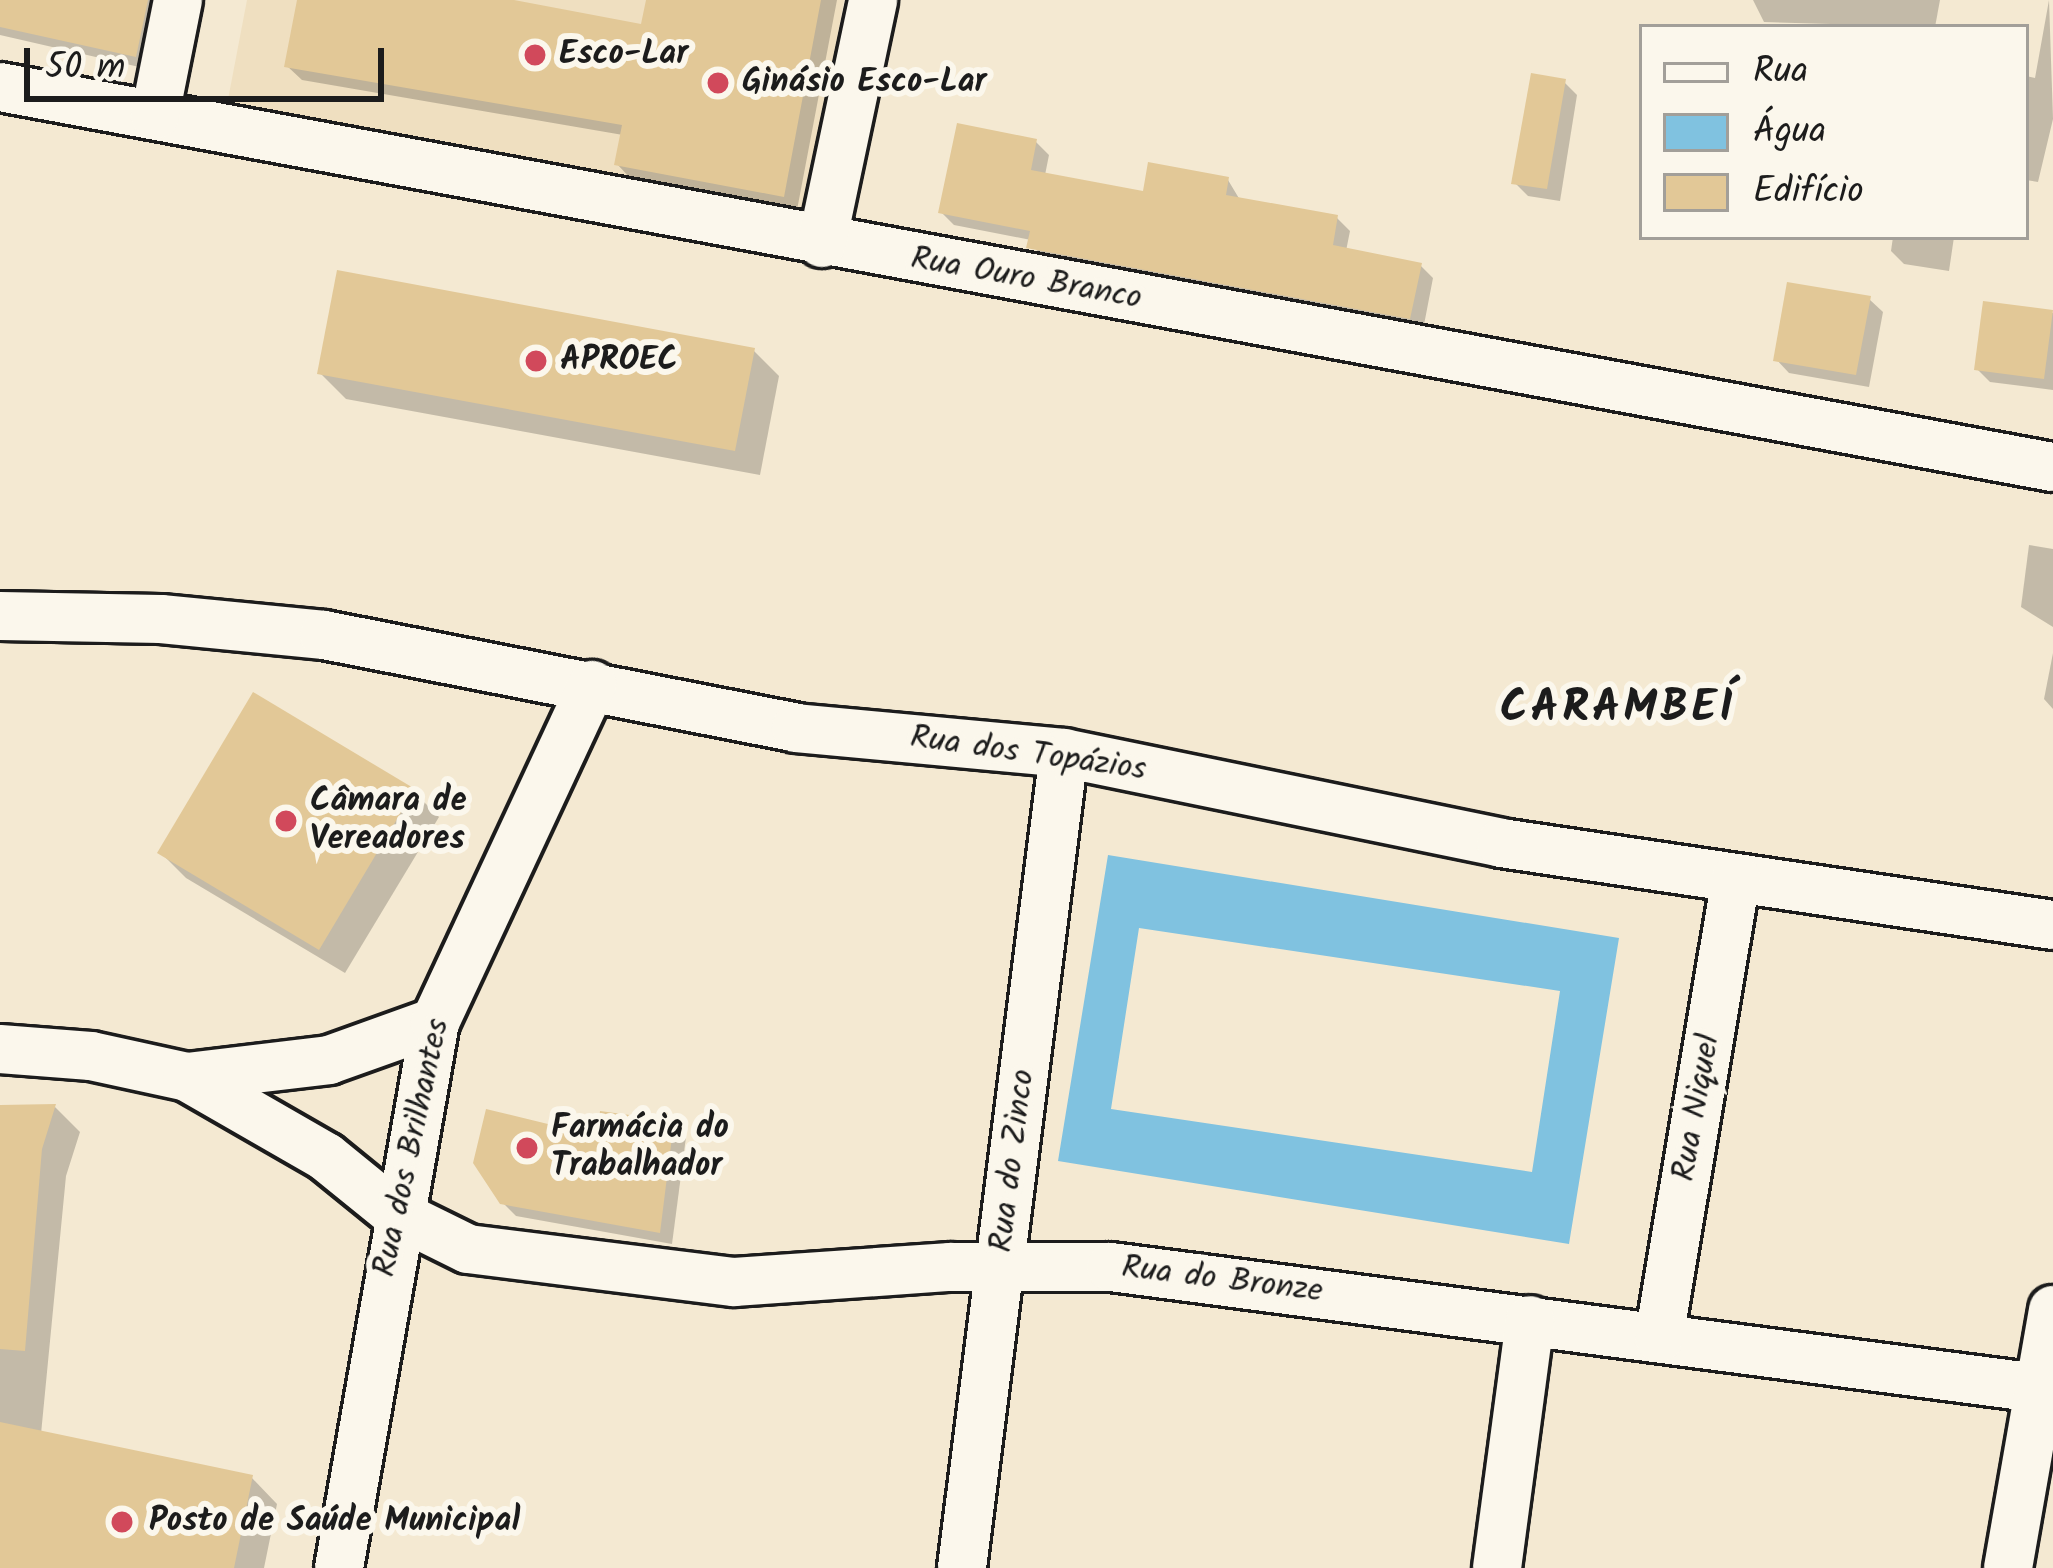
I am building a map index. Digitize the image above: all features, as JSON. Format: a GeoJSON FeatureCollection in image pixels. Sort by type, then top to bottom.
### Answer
{"type":"FeatureCollection","features":[{"type":"Feature","properties":{"kind":"street"},"geometry":{"type":"LineString","coordinates":[[155,115],[178,0]]}},
{"type":"Feature","properties":{"kind":"street"},"geometry":{"type":"LineString","coordinates":[[822,243],[873,0]]}},
{"type":"Feature","properties":{"kind":"street","name":"Rua Ouro Branco"},"geometry":{"type":"LineString","coordinates":[[0,87],[822,243],[2053,467]]}},
{"type":"Feature","properties":{"kind":"street","name":"Rua dos Topázios"},"geometry":{"type":"LineString","coordinates":[[0,616],[161,619],[324,634],[796,728],[1064,753],[1501,843],[2053,925]]}},
{"type":"Feature","properties":{"kind":"street","name":"Rua dos Brilhantes"},"geometry":{"type":"LineString","coordinates":[[339,1568],[395,1213],[435,1022],[592,685]]}},
{"type":"Feature","properties":{"kind":"street","name":"Rua do Zinco"},"geometry":{"type":"LineString","coordinates":[[962,1568],[1064,753]]}},
{"type":"Feature","properties":{"kind":"street","name":"Rua Niquel"},"geometry":{"type":"LineString","coordinates":[[1659,1338],[1736,878]]}},
{"type":"Feature","properties":{"kind":"street"},"geometry":{"type":"LineString","coordinates":[[0,1049],[91,1056],[187,1077],[329,1060],[435,1022]]}},
{"type":"Feature","properties":{"kind":"street","name":"Rua do Bronze"},"geometry":{"type":"LineString","coordinates":[[187,1077],[326,1157],[395,1213],[468,1250],[734,1282],[1000,1267],[1111,1267],[2046,1389]]}},
{"type":"Feature","properties":{"kind":"street"},"geometry":{"type":"LineString","coordinates":[[2008,1568],[2046,1389],[2053,1310]]}},
{"type":"Feature","properties":{"kind":"street"},"geometry":{"type":"LineString","coordinates":[[1497,1568],[1530,1320]]}},
{"type":"Feature","properties":{"kind":"shaded area","name":"Esco-Lar"},"geometry":{"type":"Polygon","coordinates":[[[247,0],[844,0],[805,214],[226,110],[247,0]]]}},
{"type":"Feature","properties":{"kind":"water"},"geometry":{"type":"Polygon","coordinates":[[[1108,855],[1619,938],[1569,1244],[1058,1161],[1108,855]],[[1139,928],[1111,1109],[1532,1172],[1560,991],[1139,928]]]}},
{"type":"Feature","properties":{"kind":"building"},"geometry":{"type":"Polygon","coordinates":[[[0,0],[148,0],[136,57],[0,27],[0,0]]]}},
{"type":"Feature","properties":{"kind":"building","name":"Esco-Lar"},"geometry":{"type":"Polygon","coordinates":[[[297,0],[514,0],[641,24],[646,0],[821,0],[784,197],[614,165],[622,125],[284,67],[297,0]]]}},
{"type":"Feature","properties":{"kind":"building"},"geometry":{"type":"Polygon","coordinates":[[[1531,73],[1566,79],[1547,189],[1511,184],[1531,73]]]}},
{"type":"Feature","properties":{"kind":"building"},"geometry":{"type":"Polygon","coordinates":[[[957,123],[1037,139],[1031,170],[1143,191],[1148,162],[1229,177],[1226,195],[1338,215],[1333,245],[1422,263],[1410,319],[1026,248],[1030,231],[938,213],[957,123]]]}},
{"type":"Feature","properties":{"kind":"building","name":"APROEC"},"geometry":{"type":"Polygon","coordinates":[[[337,270],[755,348],[735,451],[317,374],[337,270]]]}},
{"type":"Feature","properties":{"kind":"building"},"geometry":{"type":"Polygon","coordinates":[[[1787,282],[1871,296],[1856,375],[1773,361],[1787,282]]]}},
{"type":"Feature","properties":{"kind":"building"},"geometry":{"type":"Polygon","coordinates":[[[1983,301],[2053,310],[2044,379],[1974,370],[1983,301]]]}},
{"type":"Feature","properties":{"kind":"building","name":"Câmara de Vereadores"},"geometry":{"type":"Polygon","coordinates":[[[253,692],[415,789],[319,950],[157,853],[253,692]]]}},
{"type":"Feature","properties":{"kind":"building"},"geometry":{"type":"Polygon","coordinates":[[[56,1104],[42,1149],[25,1351],[0,1349],[0,1105],[56,1104]]]}},
{"type":"Feature","properties":{"kind":"building"},"geometry":{"type":"Polygon","coordinates":[[[486,1109],[597,1136],[600,1111],[674,1121],[660,1233],[500,1204],[473,1163],[486,1109]]]}},
{"type":"Feature","properties":{"kind":"building","name":"Posto de Saúde Municipal"},"geometry":{"type":"Polygon","coordinates":[[[0,1422],[253,1475],[234,1568],[0,1568],[0,1422]]]}},
{"type":"Feature","properties":{"kind":"place","name":"Esco-Lar"},"geometry":{"type":"Point","coordinates":[535,55]}},
{"type":"Feature","properties":{"kind":"place","name":"Ginásio Esco-Lar"},"geometry":{"type":"Point","coordinates":[718,83]}},
{"type":"Feature","properties":{"kind":"place","name":"APROEC"},"geometry":{"type":"Point","coordinates":[536,361]}},
{"type":"Feature","properties":{"kind":"place","name":"Câmara de Vereadores"},"geometry":{"type":"Point","coordinates":[286,821]}},
{"type":"Feature","properties":{"kind":"place","name":"Farmácia do Trabalhador"},"geometry":{"type":"Point","coordinates":[527,1148]}},
{"type":"Feature","properties":{"kind":"place","name":"Posto de Saúde Municipal"},"geometry":{"type":"Point","coordinates":[122,1522]}},
{"type":"Feature","properties":{"kind":"district","name":"CARAMBEÍ"},"geometry":{"type":"Point","coordinates":[1618,710]}}]}
